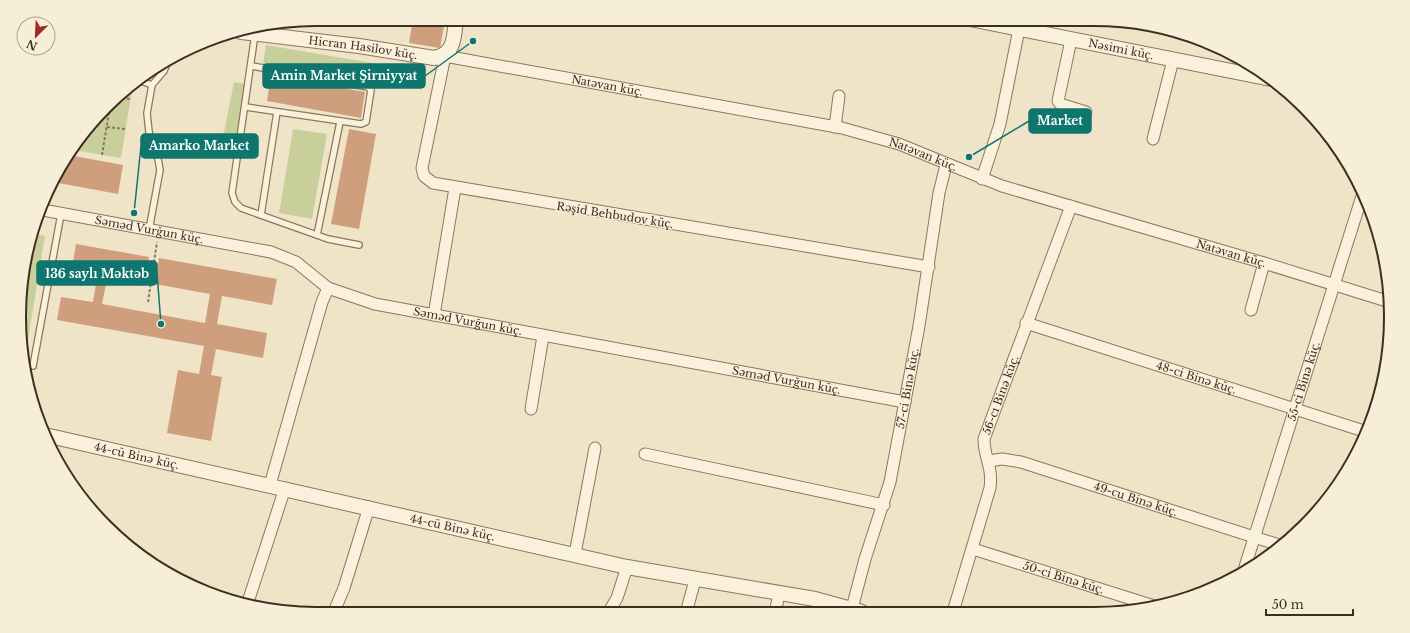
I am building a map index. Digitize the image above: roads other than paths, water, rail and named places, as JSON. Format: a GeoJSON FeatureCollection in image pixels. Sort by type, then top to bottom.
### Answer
{"type":"FeatureCollection","features":[{"type":"Feature","properties":{"kind":"street"},"geometry":{"type":"LineString","coordinates":[[445,56],[451,48],[455,26]]}},
{"type":"Feature","properties":{"kind":"street"},"geometry":{"type":"LineString","coordinates":[[982,179],[1000,124],[1020,26]]}},
{"type":"Feature","properties":{"kind":"street","name":"Nəsimi küç."},"geometry":{"type":"LineString","coordinates":[[1026,26],[1071,40],[1173,60],[1246,70]]}},
{"type":"Feature","properties":{"kind":"street","name":"Hicran Hasilov küç."},"geometry":{"type":"LineString","coordinates":[[255,33],[359,46],[428,58],[445,56]]}},
{"type":"Feature","properties":{"kind":"street"},"geometry":{"type":"LineString","coordinates":[[1071,40],[1058,101],[1060,104],[1086,112]]}},
{"type":"Feature","properties":{"kind":"street","name":"Natəvan küç."},"geometry":{"type":"LineString","coordinates":[[445,56],[835,127],[899,144],[982,179],[1264,262],[1383,300]]}},
{"type":"Feature","properties":{"kind":"street","name":"Rəşid Behbudov küç."},"geometry":{"type":"LineString","coordinates":[[445,56],[422,168],[424,176],[433,183],[455,188],[929,267]]}},
{"type":"Feature","properties":{"kind":"street"},"geometry":{"type":"LineString","coordinates":[[1153,139],[1173,60]]}},
{"type":"Feature","properties":{"kind":"street"},"geometry":{"type":"LineString","coordinates":[[835,127],[839,96]]}},
{"type":"Feature","properties":{"kind":"street","name":"57-ci Binə küç."},"geometry":{"type":"LineString","coordinates":[[856,607],[865,559],[884,505],[890,482],[929,267],[939,193],[946,164]]}},
{"type":"Feature","properties":{"kind":"street"},"geometry":{"type":"LineString","coordinates":[[434,315],[455,188]]}},
{"type":"Feature","properties":{"kind":"street","name":"55-ci Binə küç."},"geometry":{"type":"LineString","coordinates":[[1246,564],[1296,410],[1360,202]]}},
{"type":"Feature","properties":{"kind":"street","name":"56-cı Binə küç."},"geometry":{"type":"LineString","coordinates":[[955,607],[990,488],[992,476],[989,461],[984,448],[984,439],[1026,323],[1071,206]]}},
{"type":"Feature","properties":{"kind":"street","name":"Səməd Vurğun küç."},"geometry":{"type":"LineString","coordinates":[[46,211],[285,256],[296,262],[328,288],[375,304],[904,402]]}},
{"type":"Feature","properties":{"kind":"street"},"geometry":{"type":"LineString","coordinates":[[1251,310],[1264,262]]}},
{"type":"Feature","properties":{"kind":"street"},"geometry":{"type":"LineString","coordinates":[[270,485],[322,302],[328,288]]}},
{"type":"Feature","properties":{"kind":"street","name":"48-ci Binə küç."},"geometry":{"type":"LineString","coordinates":[[1026,323],[1361,430]]}},
{"type":"Feature","properties":{"kind":"street"},"geometry":{"type":"LineString","coordinates":[[531,409],[543,336]]}},
{"type":"Feature","properties":{"kind":"street","name":"44-cü Binə küç."},"geometry":{"type":"LineString","coordinates":[[52,437],[368,507],[627,567],[695,580],[815,599],[842,607]]}},
{"type":"Feature","properties":{"kind":"street"},"geometry":{"type":"LineString","coordinates":[[575,554],[595,448]]}},
{"type":"Feature","properties":{"kind":"street"},"geometry":{"type":"LineString","coordinates":[[645,454],[884,505]]}},
{"type":"Feature","properties":{"kind":"street","name":"49-cu Binə küç."},"geometry":{"type":"LineString","coordinates":[[989,461],[1002,459],[1021,462],[1274,544]]}},
{"type":"Feature","properties":{"kind":"street"},"geometry":{"type":"LineString","coordinates":[[249,599],[284,488]]}},
{"type":"Feature","properties":{"kind":"street"},"geometry":{"type":"LineString","coordinates":[[336,607],[344,588],[368,507]]}},
{"type":"Feature","properties":{"kind":"street","name":"50-ci Binə küç."},"geometry":{"type":"LineString","coordinates":[[973,549],[1143,602]]}},
{"type":"Feature","properties":{"kind":"street"},"geometry":{"type":"LineString","coordinates":[[612,607],[617,598],[627,567]]}},
{"type":"Feature","properties":{"kind":"street"},"geometry":{"type":"LineString","coordinates":[[688,607],[695,580]]}},
{"type":"Feature","properties":{"kind":"street"},"geometry":{"type":"LineString","coordinates":[[776,607],[779,594]]}},
{"type":"Feature","properties":{"kind":"lane"},"geometry":{"type":"LineString","coordinates":[[255,33],[252,66],[232,193],[235,202],[241,208],[317,236],[359,245]]}},
{"type":"Feature","properties":{"kind":"lane"},"geometry":{"type":"LineString","coordinates":[[246,107],[361,124],[366,122],[371,90],[368,87],[252,66]]}},
{"type":"Feature","properties":{"kind":"lane"},"geometry":{"type":"LineString","coordinates":[[154,231],[160,170],[147,123],[149,95],[152,85],[165,69]]}},
{"type":"Feature","properties":{"kind":"lane"},"geometry":{"type":"LineString","coordinates":[[145,82],[152,85]]}},
{"type":"Feature","properties":{"kind":"lane"},"geometry":{"type":"LineString","coordinates":[[261,215],[277,112]]}},
{"type":"Feature","properties":{"kind":"lane"},"geometry":{"type":"LineString","coordinates":[[317,236],[340,122]]}},
{"type":"Feature","properties":{"kind":"lane"},"geometry":{"type":"LineString","coordinates":[[34,366],[61,214]]}},
{"type":"Feature","properties":{"kind":"place","name":"Amin Market Şirniyyat"},"geometry":{"type":"Point","coordinates":[473,41]}},
{"type":"Feature","properties":{"kind":"place","name":"Market"},"geometry":{"type":"Point","coordinates":[969,157]}},
{"type":"Feature","properties":{"kind":"place","name":"Amarko Market"},"geometry":{"type":"Point","coordinates":[134,213]}},
{"type":"Feature","properties":{"kind":"place","name":"136 saylı Məktəb"},"geometry":{"type":"Point","coordinates":[161,324]}}]}
